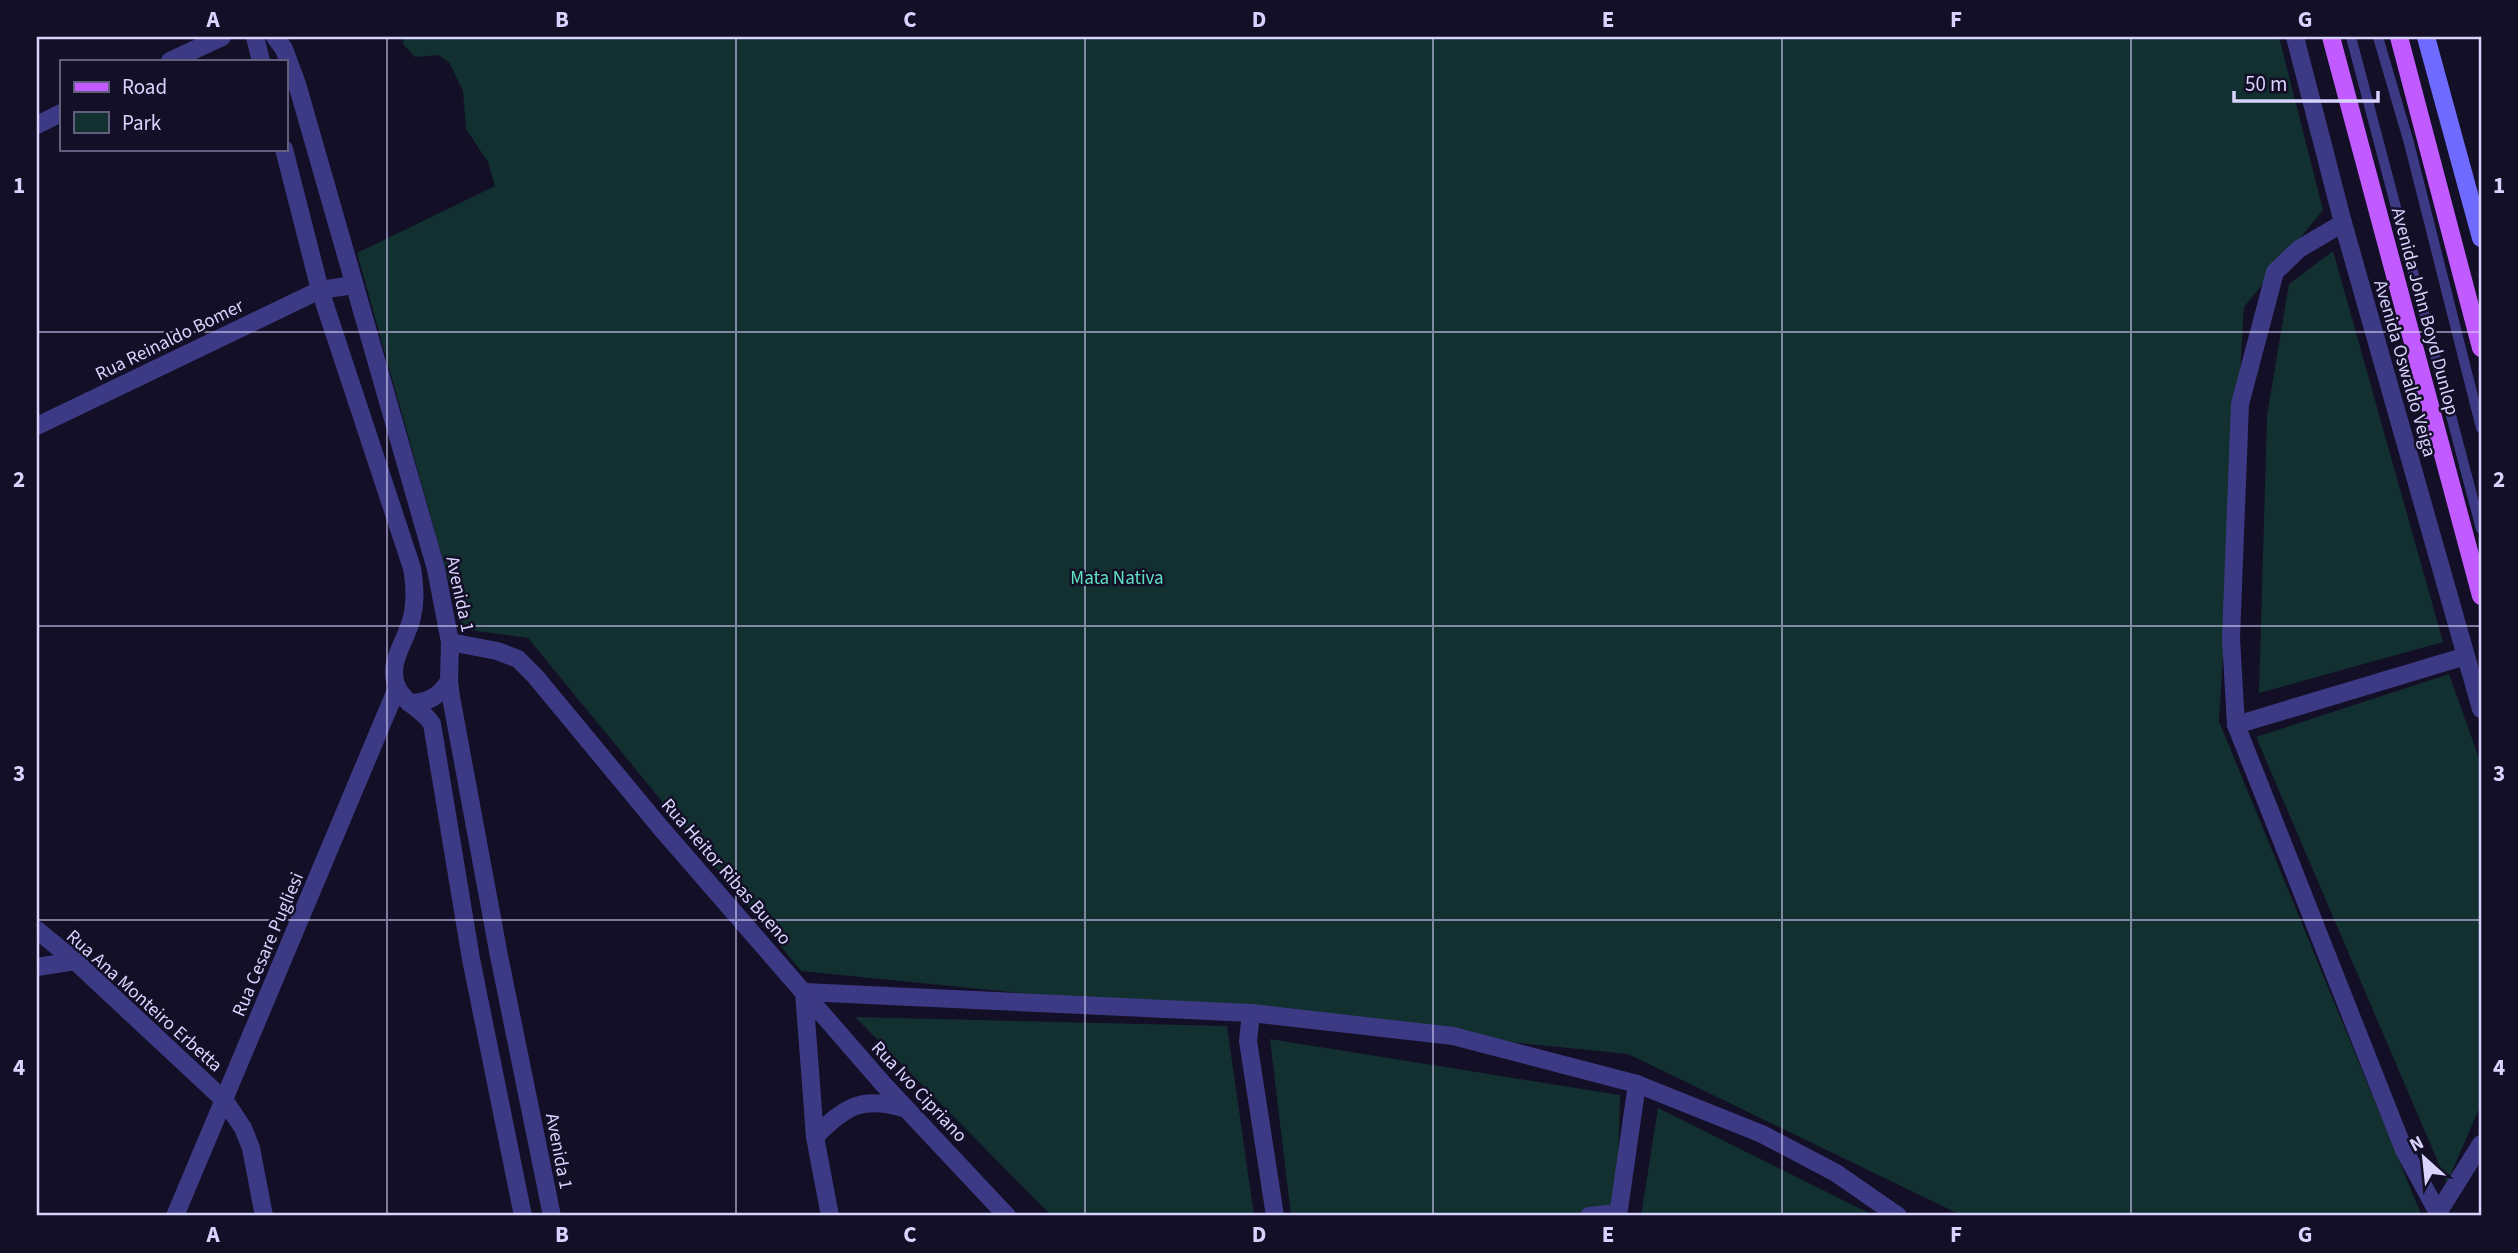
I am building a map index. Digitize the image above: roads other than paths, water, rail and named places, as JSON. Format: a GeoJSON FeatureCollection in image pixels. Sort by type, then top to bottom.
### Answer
{"type":"FeatureCollection","features":[{"type":"Feature","properties":{"kind":"main road","name":"Avenida John Boyd Dunlop"},"geometry":{"type":"LineString","coordinates":[[2331,37],[2481,596]]}},
{"type":"Feature","properties":{"kind":"main road"},"geometry":{"type":"LineString","coordinates":[[2399,37],[2481,348]]}},
{"type":"Feature","properties":{"kind":"main road"},"geometry":{"type":"LineString","coordinates":[[2426,37],[2481,237]]}},
{"type":"Feature","properties":{"kind":"street"},"geometry":{"type":"LineString","coordinates":[[172,60],[222,37]]}},
{"type":"Feature","properties":{"kind":"street"},"geometry":{"type":"LineString","coordinates":[[255,37],[261,60]]}},
{"type":"Feature","properties":{"kind":"street","name":"Avenida 1"},"geometry":{"type":"LineString","coordinates":[[275,37],[284,49],[297,84],[436,569],[450,642],[449,681],[499,957],[552,1216]]}},
{"type":"Feature","properties":{"kind":"street","name":"Avenida Oswaldo Veiga"},"geometry":{"type":"LineString","coordinates":[[2295,37],[2343,223],[2481,709]]}},
{"type":"Feature","properties":{"kind":"street"},"geometry":{"type":"LineString","coordinates":[[37,125],[60,114]]}},
{"type":"Feature","properties":{"kind":"street"},"geometry":{"type":"LineString","coordinates":[[284,150],[320,290],[412,568],[413,615],[396,658],[394,678],[397,688],[409,703],[426,714],[432,724],[471,959],[523,1216]]}},
{"type":"Feature","properties":{"kind":"street"},"geometry":{"type":"LineString","coordinates":[[2343,223],[2299,248],[2275,272],[2240,404],[2231,638],[2236,725],[2404,1150],[2437,1215]]}},
{"type":"Feature","properties":{"kind":"street","name":"Rua Reinaldo Bomer"},"geometry":{"type":"LineString","coordinates":[[37,426],[320,290],[354,285]]}},
{"type":"Feature","properties":{"kind":"street","name":"Rua Heitor Ribas Bueno"},"geometry":{"type":"LineString","coordinates":[[450,642],[496,651],[518,659],[804,992]]}},
{"type":"Feature","properties":{"kind":"street"},"geometry":{"type":"LineString","coordinates":[[2236,725],[2466,656]]}},
{"type":"Feature","properties":{"kind":"street"},"geometry":{"type":"LineString","coordinates":[[409,703],[428,701],[437,696],[449,681]]}},
{"type":"Feature","properties":{"kind":"street","name":"Rua Cesare Pugliesi"},"geometry":{"type":"LineString","coordinates":[[175,1216],[397,688]]}},
{"type":"Feature","properties":{"kind":"street","name":"Rua Ana Monteiro Erbetta"},"geometry":{"type":"LineString","coordinates":[[37,930],[75,961],[225,1101],[243,1128],[251,1147],[264,1216]]}},
{"type":"Feature","properties":{"kind":"street"},"geometry":{"type":"LineString","coordinates":[[37,967],[75,961]]}},
{"type":"Feature","properties":{"kind":"street"},"geometry":{"type":"LineString","coordinates":[[830,1216],[815,1137],[804,992],[1251,1013],[1453,1037],[1637,1084],[1762,1134],[1836,1174],[1898,1216]]}},
{"type":"Feature","properties":{"kind":"street","name":"Rua Ivo Cipriano"},"geometry":{"type":"LineString","coordinates":[[804,992],[884,1085],[1007,1216]]}},
{"type":"Feature","properties":{"kind":"street"},"geometry":{"type":"LineString","coordinates":[[1251,1013],[1248,1041],[1275,1216]]}},
{"type":"Feature","properties":{"kind":"street"},"geometry":{"type":"LineString","coordinates":[[1590,1216],[1618,1214],[1637,1084]]}},
{"type":"Feature","properties":{"kind":"street"},"geometry":{"type":"LineString","coordinates":[[815,1137],[832,1119],[855,1106],[873,1101],[887,1102],[909,1110]]}},
{"type":"Feature","properties":{"kind":"street"},"geometry":{"type":"LineString","coordinates":[[2437,1215],[2481,1144]]}},
{"type":"Feature","properties":{"kind":"lane"},"geometry":{"type":"LineString","coordinates":[[2351,37],[2481,529]]}},
{"type":"Feature","properties":{"kind":"lane"},"geometry":{"type":"LineString","coordinates":[[2378,37],[2409,143],[2481,428]]}},
{"type":"Feature","properties":{"kind":"park label","name":"Mata Nativa"},"geometry":{"type":"Point","coordinates":[1117,577]}}]}
